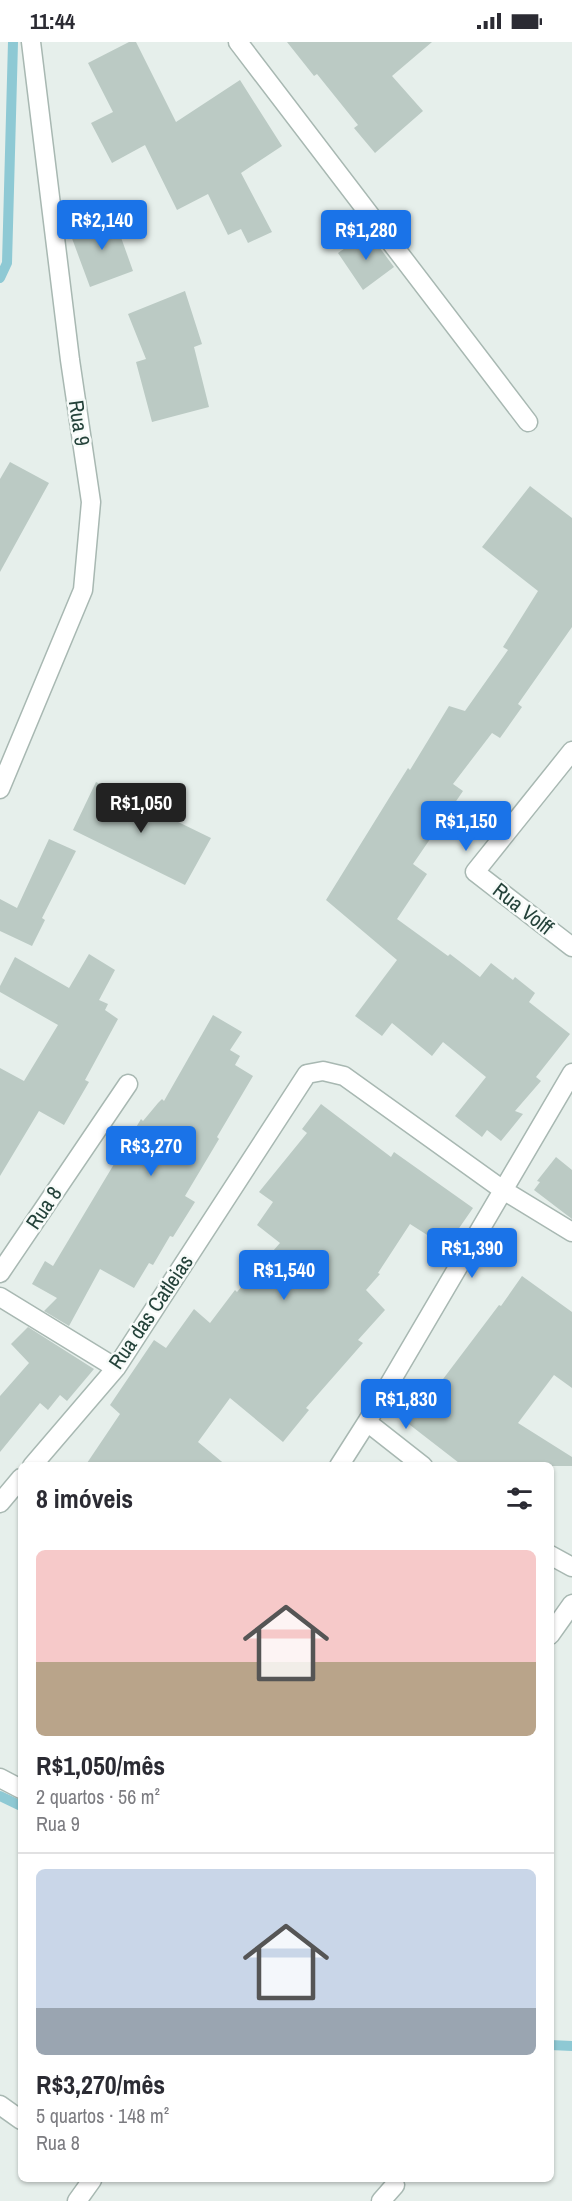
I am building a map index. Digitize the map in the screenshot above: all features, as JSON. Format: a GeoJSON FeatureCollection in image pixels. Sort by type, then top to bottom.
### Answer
{"type":"FeatureCollection","features":[{"type":"Feature","properties":{"kind":"street","name":"Rua 9"},"geometry":{"type":"LineString","coordinates":[[0,789],[83,590],[91,502],[70,360],[31,42]]}},
{"type":"Feature","properties":{"kind":"street"},"geometry":{"type":"LineString","coordinates":[[238,42],[528,422]]}},
{"type":"Feature","properties":{"kind":"street","name":"Rua Volff"},"geometry":{"type":"LineString","coordinates":[[572,751],[475,872],[572,947]]}},
{"type":"Feature","properties":{"kind":"street","name":"Rua das Catleias"},"geometry":{"type":"LineString","coordinates":[[35,1462],[116,1368],[307,1074],[323,1071],[344,1076],[504,1190]]}},
{"type":"Feature","properties":{"kind":"street"},"geometry":{"type":"LineString","coordinates":[[342,1462],[572,1073]]}},
{"type":"Feature","properties":{"kind":"street","name":"Rua 8"},"geometry":{"type":"LineString","coordinates":[[0,1273],[128,1084]]}},
{"type":"Feature","properties":{"kind":"street"},"geometry":{"type":"LineString","coordinates":[[504,1190],[572,1232]]}},
{"type":"Feature","properties":{"kind":"street"},"geometry":{"type":"LineString","coordinates":[[0,1297],[116,1368]]}},
{"type":"Feature","properties":{"kind":"street"},"geometry":{"type":"LineString","coordinates":[[367,1422],[418,1462]]}},
{"type":"Feature","properties":{"kind":"street"},"geometry":{"type":"LineString","coordinates":[[0,1503],[18,1482]]}},
{"type":"Feature","properties":{"kind":"street"},"geometry":{"type":"LineString","coordinates":[[554,1558],[572,1567]]}},
{"type":"Feature","properties":{"kind":"street"},"geometry":{"type":"LineString","coordinates":[[554,1629],[572,1604]]}},
{"type":"Feature","properties":{"kind":"street"},"geometry":{"type":"LineString","coordinates":[[0,1778],[18,1787]]}},
{"type":"Feature","properties":{"kind":"street"},"geometry":{"type":"LineString","coordinates":[[0,2105],[18,2119]]}},
{"type":"Feature","properties":{"kind":"street"},"geometry":{"type":"LineString","coordinates":[[77,2201],[91,2182]]}},
{"type":"Feature","properties":{"kind":"street"},"geometry":{"type":"LineString","coordinates":[[381,2201],[395,2186]]}},
{"type":"Feature","properties":{"kind":"building"},"geometry":{"type":"Polygon","coordinates":[[[129,42],[136,42],[176,122],[240,80],[282,146],[241,173],[272,232],[248,243],[241,229],[228,235],[208,194],[177,210],[145,145],[112,163],[91,123],[113,112],[88,63],[129,42]]]}},
{"type":"Feature","properties":{"kind":"building"},"geometry":{"type":"Polygon","coordinates":[[[287,42],[432,42],[392,76],[423,111],[375,153],[354,128],[358,125],[317,74],[314,76],[287,42]]]}},
{"type":"Feature","properties":{"kind":"building"},"geometry":{"type":"Polygon","coordinates":[[[113,215],[133,271],[90,287],[70,233],[113,215]]]}},
{"type":"Feature","properties":{"kind":"building"},"geometry":{"type":"Polygon","coordinates":[[[368,232],[394,267],[363,290],[338,253],[368,232]]]}},
{"type":"Feature","properties":{"kind":"building"},"geometry":{"type":"Polygon","coordinates":[[[185,291],[202,344],[194,347],[209,407],[152,422],[136,362],[146,359],[128,314],[185,291]]]}},
{"type":"Feature","properties":{"kind":"building"},"geometry":{"type":"Polygon","coordinates":[[[10,462],[49,483],[0,572],[0,479],[10,462]]]}},
{"type":"Feature","properties":{"kind":"building"},"geometry":{"type":"Polygon","coordinates":[[[530,486],[572,518],[572,627],[518,704],[522,707],[500,738],[492,733],[453,784],[463,791],[413,864],[427,874],[397,919],[480,977],[491,963],[513,980],[515,977],[535,993],[529,1002],[570,1034],[536,1077],[541,1081],[515,1111],[523,1114],[501,1141],[487,1130],[482,1137],[455,1116],[486,1077],[443,1042],[432,1056],[392,1023],[382,1036],[355,1016],[397,960],[326,900],[449,706],[465,711],[508,650],[503,647],[538,591],[482,547],[530,486]]]}},
{"type":"Feature","properties":{"kind":"building"},"geometry":{"type":"Polygon","coordinates":[[[96,782],[211,838],[185,885],[73,830],[96,782]]]}},
{"type":"Feature","properties":{"kind":"building"},"geometry":{"type":"Polygon","coordinates":[[[49,839],[76,851],[42,918],[45,920],[32,946],[0,931],[0,899],[17,908],[49,839]]]}},
{"type":"Feature","properties":{"kind":"building"},"geometry":{"type":"Polygon","coordinates":[[[89,954],[115,970],[99,1000],[108,1004],[105,1010],[118,1019],[85,1080],[89,1082],[64,1125],[39,1111],[0,1176],[0,1068],[24,1081],[58,1025],[0,992],[0,986],[15,957],[69,988],[89,954]]]}},
{"type":"Feature","properties":{"kind":"building"},"geometry":{"type":"Polygon","coordinates":[[[213,1015],[242,1032],[230,1050],[240,1056],[235,1065],[253,1076],[185,1196],[195,1202],[173,1237],[170,1236],[153,1265],[149,1263],[134,1288],[100,1269],[69,1326],[44,1311],[57,1298],[32,1284],[45,1261],[53,1266],[141,1119],[143,1121],[162,1099],[164,1101],[213,1015]]]}},
{"type":"Feature","properties":{"kind":"building"},"geometry":{"type":"Polygon","coordinates":[[[321,1104],[391,1157],[394,1152],[473,1208],[446,1247],[410,1224],[378,1273],[380,1274],[366,1290],[385,1310],[358,1340],[363,1343],[306,1408],[309,1410],[283,1442],[230,1398],[198,1442],[222,1462],[88,1462],[120,1414],[110,1405],[154,1340],[166,1348],[194,1309],[210,1323],[235,1290],[237,1292],[280,1243],[257,1225],[273,1202],[259,1192],[307,1133],[302,1129],[321,1104]]]}},
{"type":"Feature","properties":{"kind":"building"},"geometry":{"type":"Polygon","coordinates":[[[556,1157],[572,1170],[572,1219],[534,1190],[540,1182],[537,1181],[556,1157]]]}},
{"type":"Feature","properties":{"kind":"building"},"geometry":{"type":"Polygon","coordinates":[[[522,1276],[572,1312],[572,1388],[554,1375],[518,1423],[572,1457],[572,1466],[554,1466],[554,1462],[458,1462],[401,1418],[429,1386],[434,1391],[499,1305],[501,1306],[522,1276]]]}},
{"type":"Feature","properties":{"kind":"building"},"geometry":{"type":"Polygon","coordinates":[[[28,1327],[94,1369],[67,1401],[60,1395],[48,1410],[40,1403],[0,1452],[0,1396],[29,1363],[11,1344],[28,1327]]]}},
{"type":"Feature","properties":{"kind":"waterway"},"geometry":{"type":"LineString","coordinates":[[0,278],[7,263],[13,42]]}},
{"type":"Feature","properties":{"kind":"waterway"},"geometry":{"type":"LineString","coordinates":[[0,1796],[18,1805]]}},
{"type":"Feature","properties":{"kind":"waterway"},"geometry":{"type":"LineString","coordinates":[[554,2045],[572,2046]]}}]}
